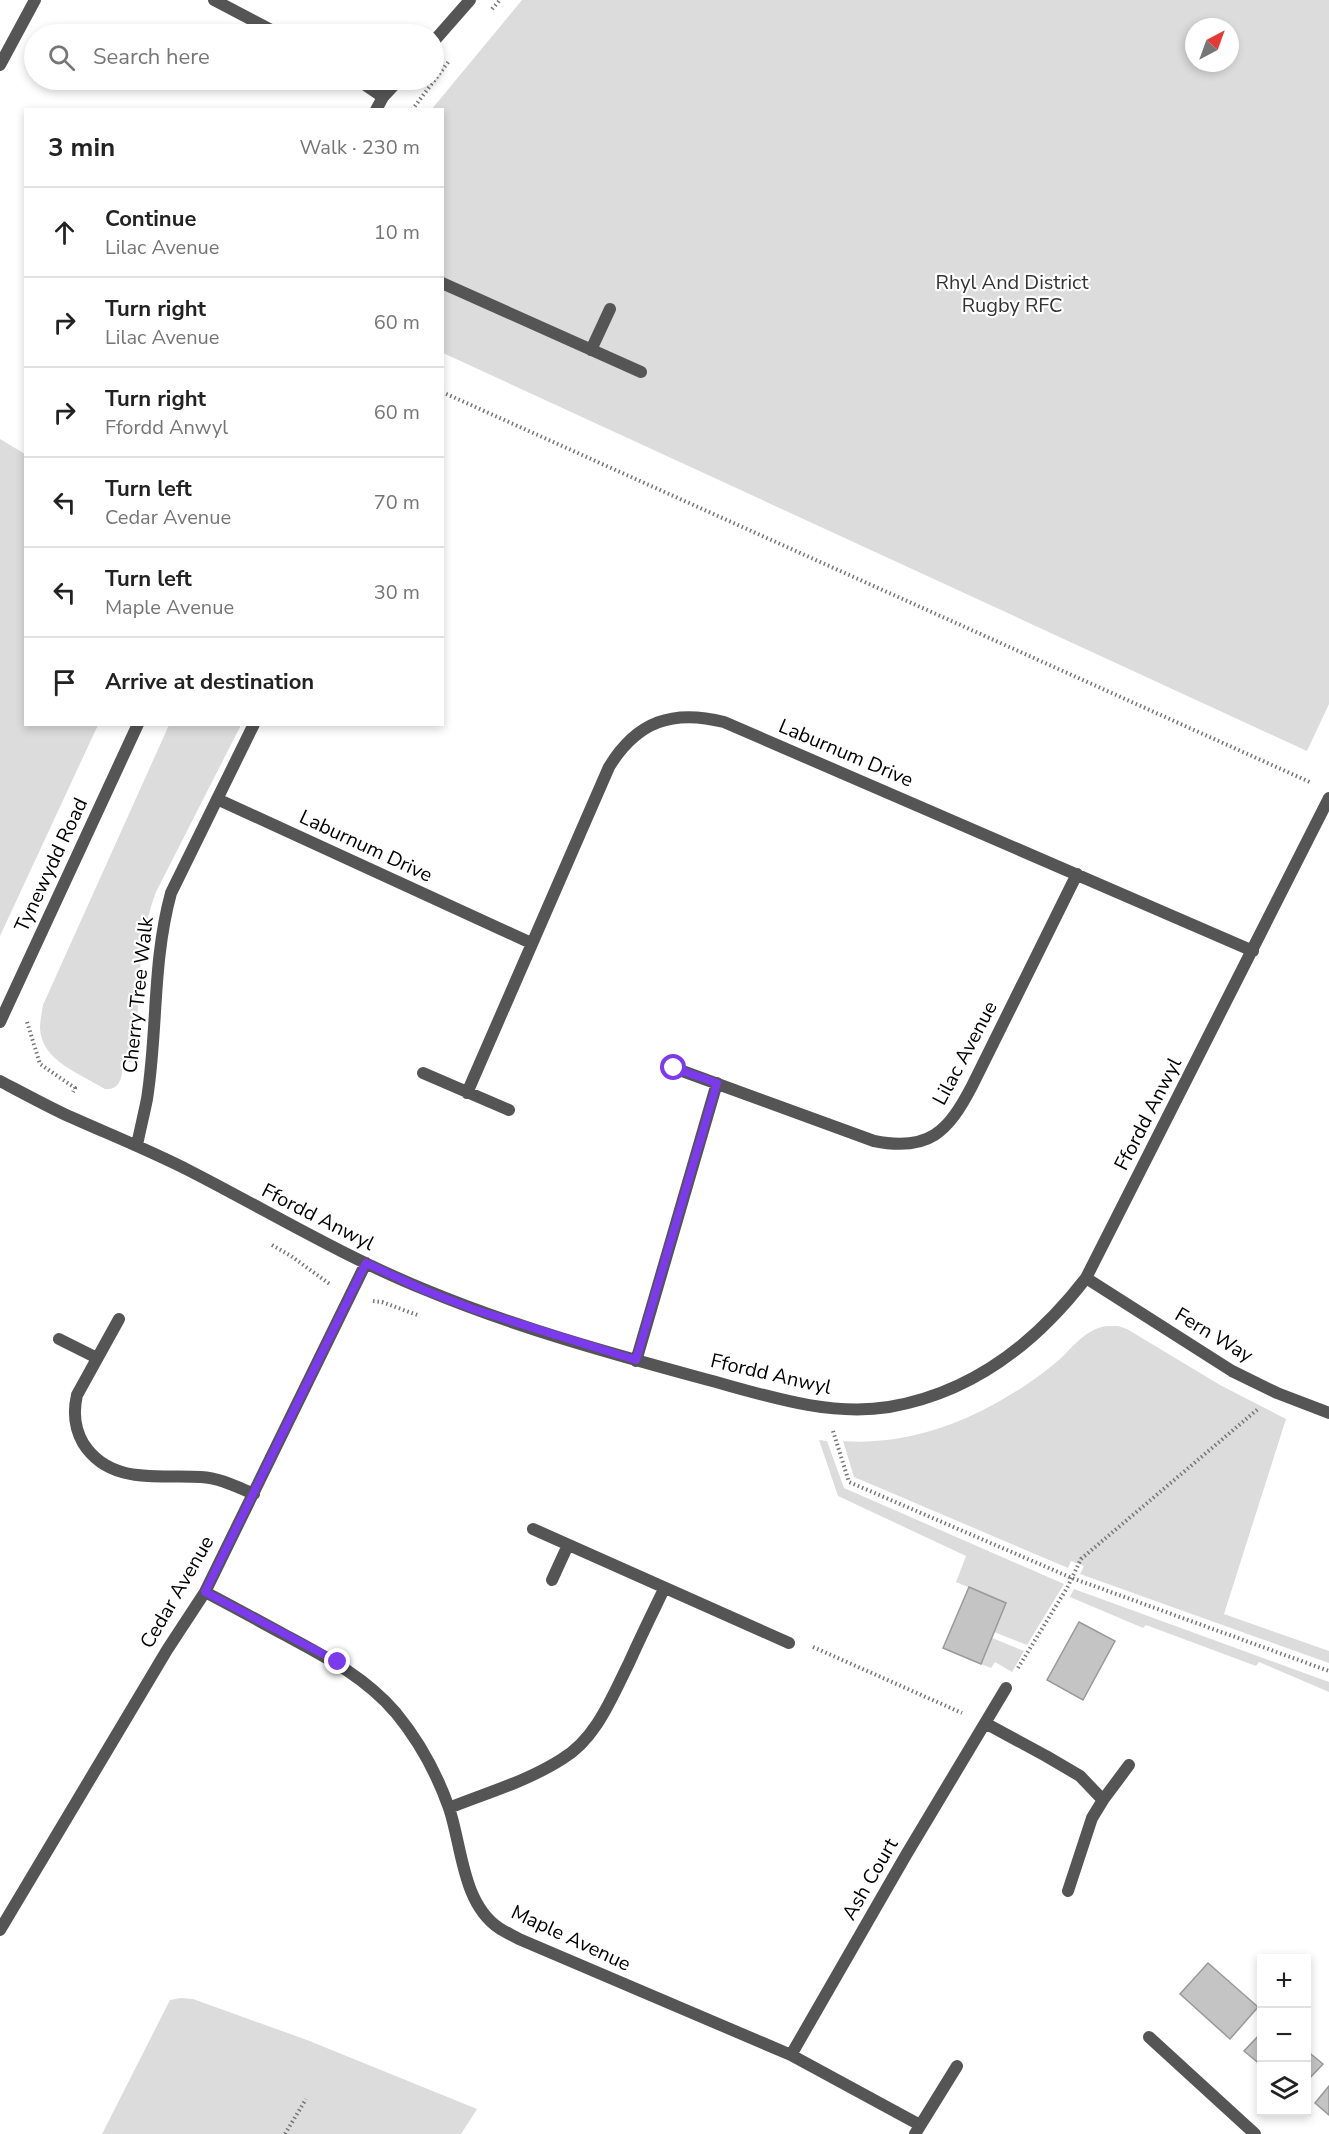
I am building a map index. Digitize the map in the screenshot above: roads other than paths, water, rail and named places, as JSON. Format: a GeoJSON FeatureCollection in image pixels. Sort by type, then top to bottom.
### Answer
{"type":"FeatureCollection","features":[{"type":"Feature","properties":{"kind":"street"},"geometry":{"type":"LineString","coordinates":[[0,65],[35,0]]}},
{"type":"Feature","properties":{"kind":"street"},"geometry":{"type":"LineString","coordinates":[[214,0],[260,24]]}},
{"type":"Feature","properties":{"kind":"street"},"geometry":{"type":"LineString","coordinates":[[444,30],[470,0]]}},
{"type":"Feature","properties":{"kind":"street"},"geometry":{"type":"LineString","coordinates":[[373,90],[383,97]]}},
{"type":"Feature","properties":{"kind":"street"},"geometry":{"type":"LineString","coordinates":[[377,108],[390,90]]}},
{"type":"Feature","properties":{"kind":"street"},"geometry":{"type":"LineString","coordinates":[[444,284],[641,372]]}},
{"type":"Feature","properties":{"kind":"street"},"geometry":{"type":"LineString","coordinates":[[591,350],[610,309]]}},
{"type":"Feature","properties":{"kind":"street","name":"Laburnum Drive"},"geometry":{"type":"LineString","coordinates":[[467,1093],[609,767],[619,751],[643,729],[673,718],[707,718],[724,722],[1253,951]]}},
{"type":"Feature","properties":{"kind":"street","name":"Tynewydd Road"},"geometry":{"type":"LineString","coordinates":[[0,1022],[137,726]]}},
{"type":"Feature","properties":{"kind":"street","name":"Cherry Tree Walk"},"geometry":{"type":"LineString","coordinates":[[137,1144],[147,1099],[155,987],[164,920],[171,893],[253,726]]}},
{"type":"Feature","properties":{"kind":"street","name":"Ffordd Anwyl"},"geometry":{"type":"LineString","coordinates":[[0,1081],[63,1113],[137,1144],[366,1263],[424,1290],[476,1310],[636,1360],[781,1400],[855,1410],[889,1407],[923,1399],[990,1369],[1037,1334],[1064,1308],[1086,1278],[1329,798]]}},
{"type":"Feature","properties":{"kind":"street","name":"Laburnum Drive"},"geometry":{"type":"LineString","coordinates":[[217,799],[531,943]]}},
{"type":"Feature","properties":{"kind":"street","name":"Lilac Avenue"},"geometry":{"type":"LineString","coordinates":[[674,1068],[874,1141],[895,1145],[915,1144],[940,1132],[957,1114],[972,1086],[1077,874]]}},
{"type":"Feature","properties":{"kind":"street"},"geometry":{"type":"LineString","coordinates":[[423,1073],[509,1110]]}},
{"type":"Feature","properties":{"kind":"street"},"geometry":{"type":"LineString","coordinates":[[636,1360],[717,1083]]}},
{"type":"Feature","properties":{"kind":"street","name":"Cedar Avenue"},"geometry":{"type":"LineString","coordinates":[[0,1930],[167,1650],[205,1592],[366,1263]]}},
{"type":"Feature","properties":{"kind":"street","name":"Fern Way"},"geometry":{"type":"LineString","coordinates":[[1086,1278],[1232,1371],[1277,1393],[1329,1413]]}},
{"type":"Feature","properties":{"kind":"street"},"geometry":{"type":"LineString","coordinates":[[119,1318],[84,1380],[74,1407],[78,1433],[94,1456],[121,1472],[157,1478],[202,1477],[220,1480],[254,1494]]}},
{"type":"Feature","properties":{"kind":"street"},"geometry":{"type":"LineString","coordinates":[[60,1339],[97,1358]]}},
{"type":"Feature","properties":{"kind":"street"},"geometry":{"type":"LineString","coordinates":[[532,1529],[789,1643]]}},
{"type":"Feature","properties":{"kind":"street"},"geometry":{"type":"LineString","coordinates":[[552,1580],[568,1545]]}},
{"type":"Feature","properties":{"kind":"street"},"geometry":{"type":"LineString","coordinates":[[449,1808],[527,1777],[563,1759],[580,1745],[595,1727],[610,1702],[664,1589]]}},
{"type":"Feature","properties":{"kind":"street","name":"Maple Avenue"},"geometry":{"type":"LineString","coordinates":[[205,1592],[338,1662],[378,1694],[397,1714],[427,1759],[449,1808],[469,1885],[484,1912],[497,1927],[519,1939],[791,2055],[918,2130],[957,2066]]}},
{"type":"Feature","properties":{"kind":"street","name":"Ash Court"},"geometry":{"type":"LineString","coordinates":[[791,2055],[1006,1688]]}},
{"type":"Feature","properties":{"kind":"street"},"geometry":{"type":"LineString","coordinates":[[985,1723],[1080,1776],[1103,1800]]}},
{"type":"Feature","properties":{"kind":"street"},"geometry":{"type":"LineString","coordinates":[[1068,1891],[1092,1818],[1129,1765]]}},
{"type":"Feature","properties":{"kind":"street"},"geometry":{"type":"LineString","coordinates":[[1149,2037],[1255,2134]]}},
{"type":"Feature","properties":{"kind":"park label","name":"Rhyl And District Rugby RFC"},"geometry":{"type":"Point","coordinates":[1012,294]}}]}
